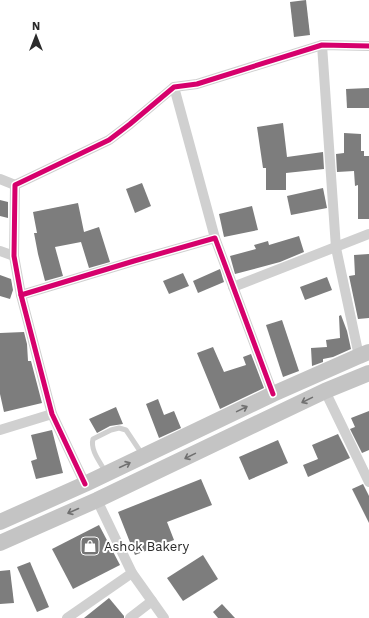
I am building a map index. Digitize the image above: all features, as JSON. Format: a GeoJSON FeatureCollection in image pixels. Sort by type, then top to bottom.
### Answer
{"type":"FeatureCollection","features":[{"type":"Feature","properties":{"kind":"main road"},"geometry":{"type":"LineString","coordinates":[[0,522],[85,484],[273,394],[364,354]]}},
{"type":"Feature","properties":{"kind":"main road"},"geometry":{"type":"LineString","coordinates":[[0,543],[97,500],[325,391],[369,373]]}},
{"type":"Feature","properties":{"kind":"street"},"geometry":{"type":"LineString","coordinates":[[322,45],[336,248],[364,354]]}},
{"type":"Feature","properties":{"kind":"street"},"geometry":{"type":"LineString","coordinates":[[0,179],[15,185],[109,140],[174,87],[197,84],[322,45],[369,46]]}},
{"type":"Feature","properties":{"kind":"street"},"geometry":{"type":"LineString","coordinates":[[174,87],[215,238],[273,394]]}},
{"type":"Feature","properties":{"kind":"street"},"geometry":{"type":"LineString","coordinates":[[15,185],[14,256],[21,295],[52,414],[85,484]]}},
{"type":"Feature","properties":{"kind":"street"},"geometry":{"type":"LineString","coordinates":[[233,287],[369,234]]}},
{"type":"Feature","properties":{"kind":"street"},"geometry":{"type":"LineString","coordinates":[[21,295],[134,260],[215,238]]}},
{"type":"Feature","properties":{"kind":"street"},"geometry":{"type":"LineString","coordinates":[[0,252],[14,256]]}},
{"type":"Feature","properties":{"kind":"street"},"geometry":{"type":"LineString","coordinates":[[325,391],[366,467],[369,482]]}},
{"type":"Feature","properties":{"kind":"street"},"geometry":{"type":"LineString","coordinates":[[0,430],[52,414]]}},
{"type":"Feature","properties":{"kind":"street"},"geometry":{"type":"LineString","coordinates":[[97,500],[132,573],[164,618]]}},
{"type":"Feature","properties":{"kind":"street"},"geometry":{"type":"LineString","coordinates":[[68,618],[132,573]]}},
{"type":"Feature","properties":{"kind":"street"},"geometry":{"type":"LineString","coordinates":[[130,618],[152,601]]}},
{"type":"Feature","properties":{"kind":"lane"},"geometry":{"type":"LineString","coordinates":[[106,474],[93,449],[93,439],[119,428],[126,430],[143,456]]}},
{"type":"Feature","properties":{"kind":"building"},"geometry":{"type":"Polygon","coordinates":[[[306,0],[310,35],[294,37],[290,2],[306,0]]]}},
{"type":"Feature","properties":{"kind":"building"},"geometry":{"type":"Polygon","coordinates":[[[369,88],[369,108],[347,108],[346,89],[369,88]]]}},
{"type":"Feature","properties":{"kind":"building"},"geometry":{"type":"Polygon","coordinates":[[[283,123],[287,157],[323,152],[324,169],[286,173],[286,190],[266,190],[266,168],[263,168],[257,127],[283,123]]]}},
{"type":"Feature","properties":{"kind":"building"},"geometry":{"type":"Polygon","coordinates":[[[344,133],[361,134],[361,151],[364,151],[364,156],[369,156],[369,219],[358,219],[358,185],[355,186],[354,171],[337,172],[336,154],[344,153],[344,133]]]}},
{"type":"Feature","properties":{"kind":"building"},"geometry":{"type":"Polygon","coordinates":[[[142,183],[151,206],[135,213],[126,189],[142,183]]]}},
{"type":"Feature","properties":{"kind":"building"},"geometry":{"type":"Polygon","coordinates":[[[323,188],[327,208],[291,215],[287,196],[323,188]]]}},
{"type":"Feature","properties":{"kind":"building"},"geometry":{"type":"Polygon","coordinates":[[[0,200],[8,202],[8,218],[0,216],[0,200]]]}},
{"type":"Feature","properties":{"kind":"building"},"geometry":{"type":"Polygon","coordinates":[[[78,203],[84,232],[99,227],[110,262],[89,268],[81,242],[55,247],[63,276],[45,281],[34,233],[37,233],[33,212],[78,203]]]}},
{"type":"Feature","properties":{"kind":"building"},"geometry":{"type":"Polygon","coordinates":[[[252,206],[258,230],[224,237],[219,214],[252,206]]]}},
{"type":"Feature","properties":{"kind":"building"},"geometry":{"type":"Polygon","coordinates":[[[299,236],[304,252],[280,262],[235,274],[230,256],[256,249],[254,245],[268,241],[269,245],[299,236]]]}},
{"type":"Feature","properties":{"kind":"building"},"geometry":{"type":"Polygon","coordinates":[[[369,254],[369,318],[358,319],[349,276],[355,275],[354,255],[369,254]]]}},
{"type":"Feature","properties":{"kind":"building"},"geometry":{"type":"Polygon","coordinates":[[[220,269],[224,282],[198,293],[193,281],[220,269]]]}},
{"type":"Feature","properties":{"kind":"building"},"geometry":{"type":"Polygon","coordinates":[[[183,273],[189,286],[169,294],[163,281],[183,273]]]}},
{"type":"Feature","properties":{"kind":"building"},"geometry":{"type":"Polygon","coordinates":[[[0,275],[11,279],[13,290],[10,299],[0,296],[0,275]]]}},
{"type":"Feature","properties":{"kind":"building"},"geometry":{"type":"Polygon","coordinates":[[[327,277],[332,290],[305,300],[300,287],[327,277]]]}},
{"type":"Feature","properties":{"kind":"building"},"geometry":{"type":"Polygon","coordinates":[[[341,315],[347,331],[351,349],[333,357],[323,359],[323,362],[312,366],[311,348],[327,347],[326,340],[340,338],[339,316],[341,315]]]}},
{"type":"Feature","properties":{"kind":"building"},"geometry":{"type":"Polygon","coordinates":[[[282,320],[299,371],[283,377],[266,325],[282,320]]]}},
{"type":"Feature","properties":{"kind":"building"},"geometry":{"type":"Polygon","coordinates":[[[24,332],[27,344],[28,361],[31,361],[42,403],[4,412],[0,394],[0,333],[24,332]]]}},
{"type":"Feature","properties":{"kind":"building"},"geometry":{"type":"Polygon","coordinates":[[[213,347],[224,372],[246,365],[243,357],[251,354],[264,388],[220,409],[197,353],[213,347]]]}},
{"type":"Feature","properties":{"kind":"building"},"geometry":{"type":"Polygon","coordinates":[[[158,399],[164,415],[174,411],[181,428],[159,438],[146,404],[158,399]]]}},
{"type":"Feature","properties":{"kind":"building"},"geometry":{"type":"Polygon","coordinates":[[[116,407],[123,424],[110,426],[97,433],[89,419],[116,407]]]}},
{"type":"Feature","properties":{"kind":"building"},"geometry":{"type":"Polygon","coordinates":[[[369,411],[369,450],[362,453],[350,429],[355,427],[351,418],[369,411]]]}},
{"type":"Feature","properties":{"kind":"building"},"geometry":{"type":"Polygon","coordinates":[[[52,430],[63,473],[36,479],[31,461],[37,459],[31,435],[52,430]]]}},
{"type":"Feature","properties":{"kind":"building"},"geometry":{"type":"Polygon","coordinates":[[[338,434],[350,458],[308,477],[303,465],[318,459],[312,445],[338,434]]]}},
{"type":"Feature","properties":{"kind":"building"},"geometry":{"type":"Polygon","coordinates":[[[278,440],[288,463],[249,480],[239,457],[278,440]]]}},
{"type":"Feature","properties":{"kind":"building"},"geometry":{"type":"Polygon","coordinates":[[[201,479],[212,505],[167,522],[174,540],[135,555],[118,512],[201,479]]]}},
{"type":"Feature","properties":{"kind":"building"},"geometry":{"type":"Polygon","coordinates":[[[363,484],[369,496],[369,523],[352,489],[363,484]]]}},
{"type":"Feature","properties":{"kind":"building"},"geometry":{"type":"Polygon","coordinates":[[[99,525],[120,565],[73,589],[52,549],[99,525]]]}},
{"type":"Feature","properties":{"kind":"building"},"geometry":{"type":"Polygon","coordinates":[[[203,555],[218,579],[183,601],[167,578],[203,555]]]}},
{"type":"Feature","properties":{"kind":"building"},"geometry":{"type":"Polygon","coordinates":[[[30,562],[49,607],[37,612],[17,567],[30,562]]]}},
{"type":"Feature","properties":{"kind":"building"},"geometry":{"type":"Polygon","coordinates":[[[10,570],[14,603],[0,604],[0,571],[10,570]]]}},
{"type":"Feature","properties":{"kind":"building"},"geometry":{"type":"Polygon","coordinates":[[[109,598],[124,618],[84,618],[109,598]]]}},
{"type":"Feature","properties":{"kind":"building"},"geometry":{"type":"Polygon","coordinates":[[[222,604],[235,618],[218,618],[213,612],[222,604]]]}},
{"type":"Feature","properties":{"kind":"cycle path"},"geometry":{"type":"LineString","coordinates":[[85,484],[52,414],[21,295],[14,256],[15,185],[109,140],[174,87],[197,84],[322,45],[369,46]]}},
{"type":"Feature","properties":{"kind":"cycle path"},"geometry":{"type":"LineString","coordinates":[[21,295],[215,238],[273,394]]}},
{"type":"Feature","properties":{"kind":"place","name":"Ashok Bakery"},"geometry":{"type":"Point","coordinates":[90,546]}}]}
